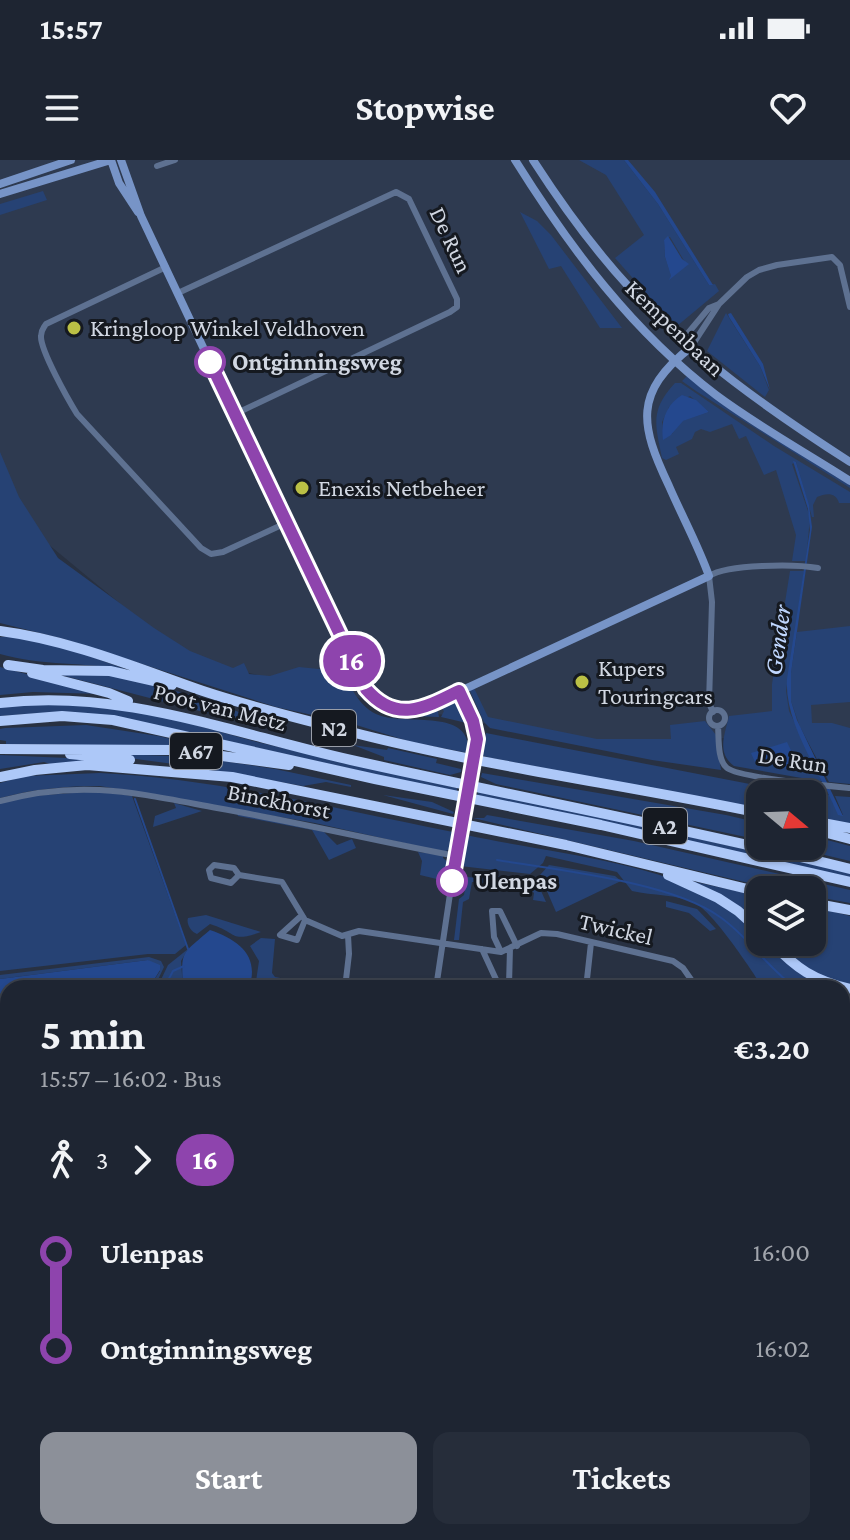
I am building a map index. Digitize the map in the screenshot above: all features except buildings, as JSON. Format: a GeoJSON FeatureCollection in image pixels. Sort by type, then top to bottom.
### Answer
{"type":"FeatureCollection","features":[{"type":"Feature","properties":{"kind":"highway","name":"Poot van Metz"},"geometry":{"type":"LineString","coordinates":[[0,631],[63,643],[206,692],[389,742],[484,763],[746,810]]}},
{"type":"Feature","properties":{"kind":"highway","name":"N2"},"geometry":{"type":"LineString","coordinates":[[4,663],[43,670],[110,671],[206,692]]}},
{"type":"Feature","properties":{"kind":"highway","name":"A2"},"geometry":{"type":"LineString","coordinates":[[4,663],[109,693],[144,707]]}},
{"type":"Feature","properties":{"kind":"highway","name":"Poot van Metz"},"geometry":{"type":"LineString","coordinates":[[0,703],[55,699],[144,707],[324,754],[850,869]]}},
{"type":"Feature","properties":{"kind":"highway","name":"Poot van Metz"},"geometry":{"type":"LineString","coordinates":[[0,721],[62,716],[113,720],[850,882]]}},
{"type":"Feature","properties":{"kind":"highway","name":"A67"},"geometry":{"type":"LineString","coordinates":[[52,751],[87,748],[177,750],[305,768],[329,768]]}},
{"type":"Feature","properties":{"kind":"highway","name":"A67"},"geometry":{"type":"LineString","coordinates":[[0,749],[130,760],[200,773]]}},
{"type":"Feature","properties":{"kind":"highway"},"geometry":{"type":"LineString","coordinates":[[0,777],[87,765],[200,773],[274,785],[566,845],[746,888]]}},
{"type":"Feature","properties":{"kind":"highway"},"geometry":{"type":"LineString","coordinates":[[826,824],[850,828]]}},
{"type":"Feature","properties":{"kind":"highway"},"geometry":{"type":"LineString","coordinates":[[826,833],[850,839]]}},
{"type":"Feature","properties":{"kind":"highway"},"geometry":{"type":"LineString","coordinates":[[648,864],[718,898],[746,918]]}},
{"type":"Feature","properties":{"kind":"highway"},"geometry":{"type":"LineString","coordinates":[[826,906],[850,910]]}},
{"type":"Feature","properties":{"kind":"highway"},"geometry":{"type":"LineString","coordinates":[[786,956],[802,971],[820,980]]}},
{"type":"Feature","properties":{"kind":"street"},"geometry":{"type":"LineString","coordinates":[[0,184],[71,160]]}},
{"type":"Feature","properties":{"kind":"street"},"geometry":{"type":"LineString","coordinates":[[0,194],[111,160],[119,183],[141,216]]}},
{"type":"Feature","properties":{"kind":"street"},"geometry":{"type":"LineString","coordinates":[[121,160],[141,216],[358,675],[371,694],[389,707],[407,710],[428,706],[717,571],[814,567]]}},
{"type":"Feature","properties":{"kind":"street"},"geometry":{"type":"LineString","coordinates":[[157,166],[175,160]]}},
{"type":"Feature","properties":{"kind":"street","name":"Kempenbaan"},"geometry":{"type":"LineString","coordinates":[[515,160],[560,229],[598,279],[674,360],[739,412],[850,481]]}},
{"type":"Feature","properties":{"kind":"street","name":"Kempenbaan"},"geometry":{"type":"LineString","coordinates":[[533,160],[569,214],[611,267],[691,347],[734,382],[850,462]]}},
{"type":"Feature","properties":{"kind":"street","name":"De Run"},"geometry":{"type":"LineString","coordinates":[[178,293],[396,192],[409,199],[457,299],[457,307],[450,312],[235,414]]}},
{"type":"Feature","properties":{"kind":"street","name":"De Run"},"geometry":{"type":"LineString","coordinates":[[674,360],[691,347],[719,304],[738,284],[759,270],[826,256],[837,260],[850,307]]}},
{"type":"Feature","properties":{"kind":"street"},"geometry":{"type":"LineString","coordinates":[[166,267],[46,324],[41,332],[42,343],[64,390],[77,414],[201,548],[211,554],[223,552],[286,523]]}},
{"type":"Feature","properties":{"kind":"street","name":"De Run"},"geometry":{"type":"LineString","coordinates":[[718,726],[710,721],[713,712],[709,703],[712,602],[709,576],[647,433],[649,401],[656,384],[674,360],[683,339],[709,308],[719,304]]}},
{"type":"Feature","properties":{"kind":"street","name":"Binckhorst"},"geometry":{"type":"LineString","coordinates":[[0,801],[31,793],[99,788],[317,826],[456,856],[477,739],[459,691]]}},
{"type":"Feature","properties":{"kind":"street","name":"De Run"},"geometry":{"type":"LineString","coordinates":[[713,712],[717,710],[724,715],[723,722],[718,726]]}},
{"type":"Feature","properties":{"kind":"street","name":"De Run"},"geometry":{"type":"LineString","coordinates":[[718,726],[722,759],[731,770],[850,788]]}},
{"type":"Feature","properties":{"kind":"street"},"geometry":{"type":"LineString","coordinates":[[239,875],[231,883],[211,878],[209,870],[214,865],[234,868],[239,875],[282,882],[303,918],[336,935],[359,931],[501,952]]}},
{"type":"Feature","properties":{"kind":"street"},"geometry":{"type":"LineString","coordinates":[[437,980],[450,894]]}},
{"type":"Feature","properties":{"kind":"street"},"geometry":{"type":"LineString","coordinates":[[501,952],[494,937],[492,911],[500,911],[514,947],[510,980]]}},
{"type":"Feature","properties":{"kind":"street","name":"Twickel"},"geometry":{"type":"LineString","coordinates":[[501,952],[541,933],[673,961],[691,980]]}},
{"type":"Feature","properties":{"kind":"street"},"geometry":{"type":"LineString","coordinates":[[344,980],[349,954],[348,935]]}},
{"type":"Feature","properties":{"kind":"street"},"geometry":{"type":"LineString","coordinates":[[587,980],[591,943]]}},
{"type":"Feature","properties":{"kind":"street"},"geometry":{"type":"LineString","coordinates":[[482,949],[496,980]]}},
{"type":"Feature","properties":{"kind":"shaded area"},"geometry":{"type":"Polygon","coordinates":[[[0,160],[850,160],[850,732],[831,725],[716,739],[656,758],[290,684],[181,654],[19,520],[0,471],[0,160]]]}},
{"type":"Feature","properties":{"kind":"shaded area"},"geometry":{"type":"Polygon","coordinates":[[[579,160],[624,160],[658,204],[709,285],[715,284],[719,291],[677,326],[615,258],[644,235],[606,175],[579,160]],[[670,237],[664,240],[671,275],[686,264],[670,237]]]}},
{"type":"Feature","properties":{"kind":"shaded area"},"geometry":{"type":"Polygon","coordinates":[[[624,160],[628,160],[655,192],[713,285],[709,285],[658,204],[624,160]]]}},
{"type":"Feature","properties":{"kind":"shaded area"},"geometry":{"type":"Polygon","coordinates":[[[43,191],[47,200],[0,215],[0,204],[43,191]]]}},
{"type":"Feature","properties":{"kind":"shaded area"},"geometry":{"type":"Polygon","coordinates":[[[520,212],[537,221],[551,235],[622,328],[600,328],[561,266],[549,269],[520,212]]]}},
{"type":"Feature","properties":{"kind":"shaded area"},"geometry":{"type":"Polygon","coordinates":[[[668,236],[682,259],[689,264],[669,280],[671,276],[664,240],[668,236]]]}},
{"type":"Feature","properties":{"kind":"shaded area"},"geometry":{"type":"Polygon","coordinates":[[[726,313],[760,366],[769,390],[765,397],[707,351],[726,313]]]}},
{"type":"Feature","properties":{"kind":"shaded area"},"geometry":{"type":"Polygon","coordinates":[[[731,313],[763,364],[770,390],[760,366],[729,317],[731,313]]]}},
{"type":"Feature","properties":{"kind":"shaded area"},"geometry":{"type":"Polygon","coordinates":[[[687,376],[746,421],[850,485],[850,488],[696,391],[682,381],[687,376]]]}},
{"type":"Feature","properties":{"kind":"shaded area"},"geometry":{"type":"Polygon","coordinates":[[[675,383],[681,383],[774,446],[850,492],[850,503],[839,503],[830,494],[817,497],[812,517],[796,462],[792,464],[810,517],[806,561],[792,561],[796,535],[776,470],[764,475],[746,436],[739,439],[732,424],[710,432],[701,429],[695,432],[692,439],[676,447],[679,454],[666,460],[662,458],[656,418],[675,383]],[[690,396],[669,407],[662,422],[663,438],[672,434],[682,421],[709,412],[690,396]]]}},
{"type":"Feature","properties":{"kind":"shaded area"},"geometry":{"type":"Polygon","coordinates":[[[682,395],[696,400],[709,412],[683,421],[663,440],[665,414],[682,395]]]}},
{"type":"Feature","properties":{"kind":"shaded area"},"geometry":{"type":"Polygon","coordinates":[[[0,452],[19,497],[58,558],[154,628],[190,651],[233,668],[244,663],[249,674],[270,676],[299,667],[342,669],[364,706],[376,714],[448,723],[460,729],[467,738],[468,753],[411,742],[353,724],[276,707],[64,639],[0,623],[0,452]]]}},
{"type":"Feature","properties":{"kind":"shaded area"},"geometry":{"type":"Polygon","coordinates":[[[793,461],[796,462],[809,505],[812,527],[791,673],[791,701],[826,780],[821,780],[797,731],[788,696],[787,679],[810,530],[808,509],[793,461]]]}},
{"type":"Feature","properties":{"kind":"shaded area"},"geometry":{"type":"Polygon","coordinates":[[[790,571],[804,571],[786,691],[789,711],[823,780],[734,766],[728,761],[723,749],[729,716],[772,711],[772,684],[790,571]]]}},
{"type":"Feature","properties":{"kind":"shaded area"},"geometry":{"type":"Polygon","coordinates":[[[850,626],[850,702],[811,705],[812,723],[832,723],[850,728],[850,784],[829,782],[800,727],[791,701],[791,673],[797,632],[850,626]]]}},
{"type":"Feature","properties":{"kind":"shaded area"},"geometry":{"type":"Polygon","coordinates":[[[19,636],[62,646],[128,670],[0,654],[0,637],[19,636]]]}},
{"type":"Feature","properties":{"kind":"shaded area"},"geometry":{"type":"Polygon","coordinates":[[[0,667],[101,694],[33,692],[0,695],[0,667]]]}},
{"type":"Feature","properties":{"kind":"shaded area"},"geometry":{"type":"Polygon","coordinates":[[[58,672],[125,677],[227,705],[257,720],[223,717],[58,672]]]}},
{"type":"Feature","properties":{"kind":"shaded area"},"geometry":{"type":"Polygon","coordinates":[[[352,681],[385,707],[437,706],[439,717],[400,715],[378,709],[360,694],[352,681]]]}},
{"type":"Feature","properties":{"kind":"shaded area"},"geometry":{"type":"Polygon","coordinates":[[[474,688],[488,717],[597,739],[671,739],[670,725],[705,721],[716,735],[721,770],[652,760],[490,728],[484,722],[470,691],[474,688]]]}},
{"type":"Feature","properties":{"kind":"shaded area"},"geometry":{"type":"Polygon","coordinates":[[[448,700],[460,705],[471,724],[441,717],[444,711],[438,705],[448,700]]]}},
{"type":"Feature","properties":{"kind":"shaded area"},"geometry":{"type":"Polygon","coordinates":[[[53,703],[152,713],[257,742],[457,788],[457,793],[115,716],[58,712],[0,716],[0,707],[53,703]]]}},
{"type":"Feature","properties":{"kind":"shaded area"},"geometry":{"type":"Polygon","coordinates":[[[86,725],[158,736],[219,750],[6,744],[6,741],[0,740],[0,729],[5,728],[86,725]]]}},
{"type":"Feature","properties":{"kind":"shaded area"},"geometry":{"type":"Polygon","coordinates":[[[486,733],[746,783],[746,806],[491,758],[481,755],[486,733]]]}},
{"type":"Feature","properties":{"kind":"shaded area"},"geometry":{"type":"Polygon","coordinates":[[[787,742],[796,761],[791,769],[755,762],[751,753],[787,742]]]}},
{"type":"Feature","properties":{"kind":"shaded area"},"geometry":{"type":"Polygon","coordinates":[[[353,745],[388,748],[437,759],[436,763],[461,769],[461,772],[450,775],[384,760],[384,757],[353,745]]]}},
{"type":"Feature","properties":{"kind":"shaded area"},"geometry":{"type":"Polygon","coordinates":[[[91,753],[197,757],[275,769],[351,787],[326,782],[303,786],[91,753]]]}},
{"type":"Feature","properties":{"kind":"shaded area"},"geometry":{"type":"Polygon","coordinates":[[[0,755],[111,760],[44,762],[0,769],[0,755]]]}},
{"type":"Feature","properties":{"kind":"shaded area"},"geometry":{"type":"Polygon","coordinates":[[[100,773],[234,788],[453,832],[450,849],[444,852],[315,823],[100,786],[49,789],[0,798],[0,783],[25,776],[100,773]]]}},
{"type":"Feature","properties":{"kind":"shaded area"},"geometry":{"type":"Polygon","coordinates":[[[482,773],[726,815],[746,820],[746,837],[496,784],[481,777],[482,773]]]}},
{"type":"Feature","properties":{"kind":"shaded area"},"geometry":{"type":"Polygon","coordinates":[[[826,781],[843,816],[838,815],[826,781]]]}},
{"type":"Feature","properties":{"kind":"shaded area"},"geometry":{"type":"Polygon","coordinates":[[[99,791],[132,796],[186,945],[175,954],[148,954],[0,971],[0,803],[32,796],[99,791]]]}},
{"type":"Feature","properties":{"kind":"shaded area"},"geometry":{"type":"Polygon","coordinates":[[[478,792],[575,811],[746,850],[746,855],[477,796],[478,792]]]}},
{"type":"Feature","properties":{"kind":"shaded area"},"geometry":{"type":"Polygon","coordinates":[[[383,795],[432,802],[454,812],[453,814],[383,795]]]}},
{"type":"Feature","properties":{"kind":"shaded area"},"geometry":{"type":"Polygon","coordinates":[[[826,795],[830,795],[840,815],[843,815],[835,796],[850,797],[850,826],[826,822],[826,795]]]}},
{"type":"Feature","properties":{"kind":"shaded area"},"geometry":{"type":"Polygon","coordinates":[[[174,803],[202,811],[153,827],[155,816],[176,808],[174,803]]]}},
{"type":"Feature","properties":{"kind":"shaded area"},"geometry":{"type":"Polygon","coordinates":[[[237,813],[324,832],[337,845],[352,839],[356,848],[329,860],[312,830],[238,816],[237,813]]]}},
{"type":"Feature","properties":{"kind":"shaded area"},"geometry":{"type":"Polygon","coordinates":[[[487,815],[634,841],[788,876],[746,876],[746,882],[473,818],[487,815]]]}},
{"type":"Feature","properties":{"kind":"shaded area"},"geometry":{"type":"Polygon","coordinates":[[[466,835],[628,866],[690,886],[717,899],[746,922],[746,956],[789,956],[826,980],[757,980],[703,908],[680,898],[632,891],[617,872],[546,856],[543,863],[530,874],[460,866],[466,835]]]}},
{"type":"Feature","properties":{"kind":"shaded area"},"geometry":{"type":"Polygon","coordinates":[[[826,840],[850,846],[850,861],[826,855],[826,840]]]}},
{"type":"Feature","properties":{"kind":"shaded area"},"geometry":{"type":"Polygon","coordinates":[[[418,852],[443,855],[449,863],[445,881],[420,875],[422,861],[418,852]]]}},
{"type":"Feature","properties":{"kind":"shaded area"},"geometry":{"type":"Polygon","coordinates":[[[768,860],[792,860],[850,873],[850,878],[768,860]]]}},
{"type":"Feature","properties":{"kind":"shaded area"},"geometry":{"type":"Polygon","coordinates":[[[549,865],[615,876],[621,881],[556,912],[540,875],[549,865]]]}},
{"type":"Feature","properties":{"kind":"shaded area"},"geometry":{"type":"Polygon","coordinates":[[[494,875],[526,881],[529,885],[537,882],[546,902],[533,900],[534,893],[530,889],[472,882],[469,899],[463,902],[459,940],[454,940],[459,899],[464,895],[467,877],[491,879],[494,875]]]}},
{"type":"Feature","properties":{"kind":"shaded area"},"geometry":{"type":"Polygon","coordinates":[[[691,881],[746,893],[746,918],[691,881]]]}},
{"type":"Feature","properties":{"kind":"shaded area"},"geometry":{"type":"Polygon","coordinates":[[[826,885],[850,890],[850,903],[826,899],[826,885]]]}},
{"type":"Feature","properties":{"kind":"shaded area"},"geometry":{"type":"Polygon","coordinates":[[[666,901],[697,909],[716,929],[710,931],[689,913],[666,907],[666,901]]]}},
{"type":"Feature","properties":{"kind":"shaded area"},"geometry":{"type":"Polygon","coordinates":[[[826,910],[850,916],[850,980],[828,980],[815,976],[791,956],[826,956],[826,910]]]}},
{"type":"Feature","properties":{"kind":"shaded area"},"geometry":{"type":"Polygon","coordinates":[[[206,915],[261,932],[238,937],[210,924],[197,934],[191,930],[188,918],[206,915]]]}},
{"type":"Feature","properties":{"kind":"shaded area"},"geometry":{"type":"Polygon","coordinates":[[[210,930],[230,939],[249,958],[251,980],[183,980],[183,960],[193,944],[210,930]]]}},
{"type":"Feature","properties":{"kind":"shaded area"},"geometry":{"type":"Polygon","coordinates":[[[261,938],[275,939],[272,973],[275,977],[291,980],[256,980],[259,961],[250,946],[261,938]]]}},
{"type":"Feature","properties":{"kind":"shaded area"},"geometry":{"type":"Polygon","coordinates":[[[188,949],[181,961],[182,980],[161,980],[168,965],[188,949]]]}},
{"type":"Feature","properties":{"kind":"shaded area"},"geometry":{"type":"Polygon","coordinates":[[[149,957],[161,961],[164,967],[158,980],[154,980],[160,971],[148,960],[0,979],[0,975],[149,957]]]}},
{"type":"Feature","properties":{"kind":"shaded area"},"geometry":{"type":"Polygon","coordinates":[[[148,960],[160,965],[154,980],[0,979],[148,960]]]}},
{"type":"Feature","properties":{"kind":"waterway"},"geometry":{"type":"LineString","coordinates":[[135,799],[188,949]]}},
{"type":"Feature","properties":{"kind":"waterway"},"geometry":{"type":"LineString","coordinates":[[497,860],[613,879],[699,905],[730,925],[787,980]]}},
{"type":"Feature","properties":{"kind":"waterway"},"geometry":{"type":"LineString","coordinates":[[168,980],[173,971],[184,966]]}},
{"type":"Feature","properties":{"kind":"bus line","name":"16"},"geometry":{"type":"LineString","coordinates":[[210,362],[366,689],[389,707],[400,710],[421,709],[459,691],[473,721],[477,748],[452,881]]}},
{"type":"Feature","properties":{"kind":"place","name":"Kringloop Winkel Veldhoven"},"geometry":{"type":"Point","coordinates":[74,328]}},
{"type":"Feature","properties":{"kind":"place","name":"Ontginningsweg"},"geometry":{"type":"Point","coordinates":[210,362]}},
{"type":"Feature","properties":{"kind":"place","name":"Enexis Netbeheer"},"geometry":{"type":"Point","coordinates":[302,488]}},
{"type":"Feature","properties":{"kind":"place","name":"Kupers Touringcars"},"geometry":{"type":"Point","coordinates":[582,682]}},
{"type":"Feature","properties":{"kind":"place","name":"Ulenpas"},"geometry":{"type":"Point","coordinates":[452,881]}},
{"type":"Feature","properties":{"kind":"water label","name":"Gender"},"geometry":{"type":"Point","coordinates":[777,640]}}]}
